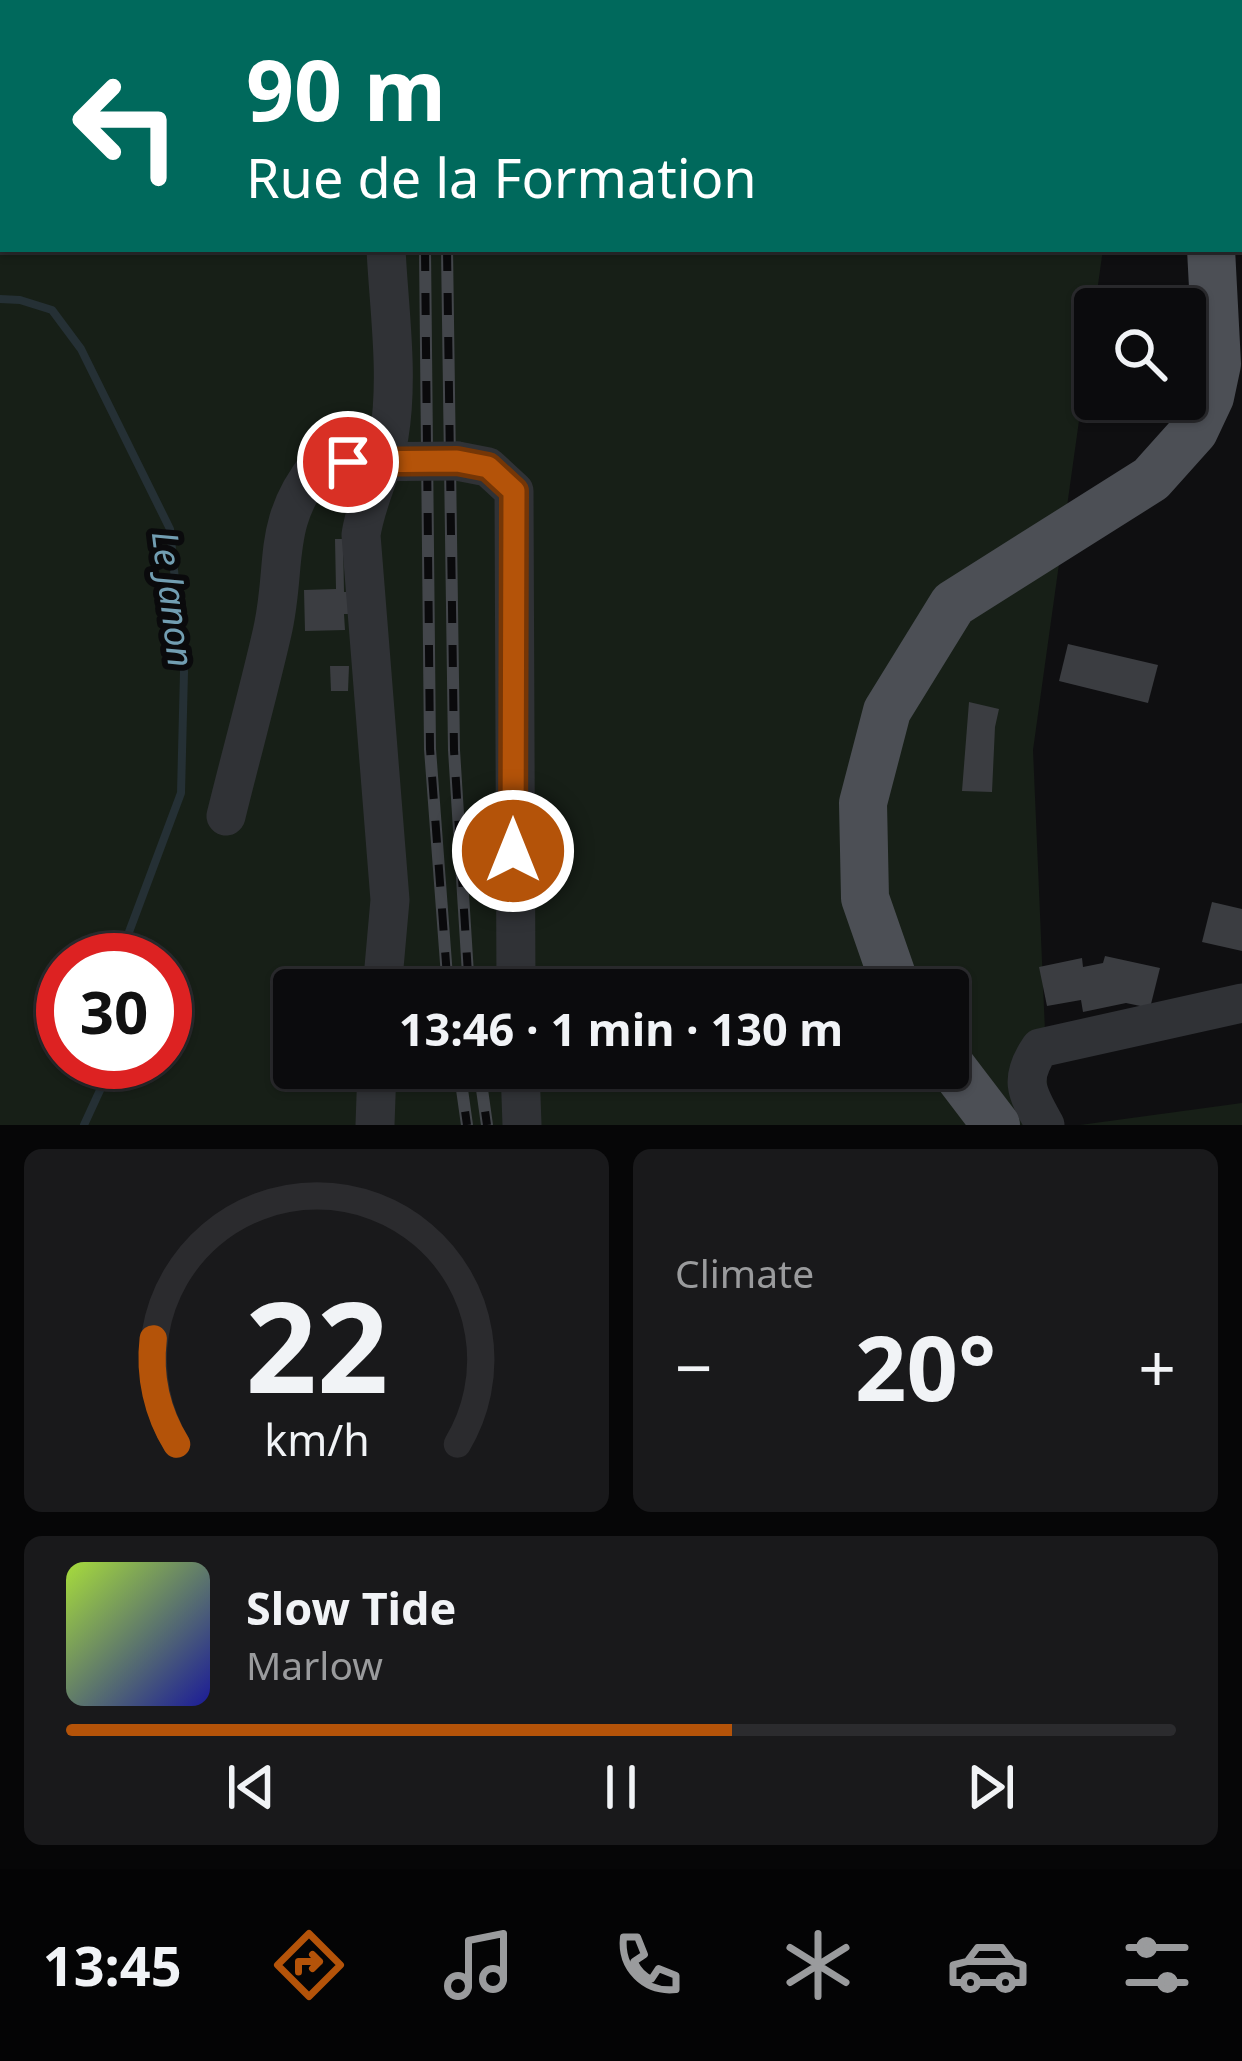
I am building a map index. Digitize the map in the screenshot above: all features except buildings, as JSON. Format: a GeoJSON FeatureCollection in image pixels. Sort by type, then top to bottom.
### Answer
{"type":"FeatureCollection","features":[{"type":"Feature","properties":{"kind":"main road"},"geometry":{"type":"LineString","coordinates":[[890,969],[865,898],[863,803],[887,711],[953,604],[1151,479],[1194,430],[1210,398],[1217,364],[1211,252]]}},
{"type":"Feature","properties":{"kind":"main road"},"geometry":{"type":"LineString","coordinates":[[969,1089],[996,1125]]}},
{"type":"Feature","properties":{"kind":"street"},"geometry":{"type":"LineString","coordinates":[[383,969],[388,878],[361,535],[371,485],[389,439],[392,381],[386,252]]}},
{"type":"Feature","properties":{"kind":"street"},"geometry":{"type":"LineString","coordinates":[[226,816],[274,626],[284,530],[297,492],[320,464],[457,461],[488,467],[514,491],[516,969]]}},
{"type":"Feature","properties":{"kind":"street"},"geometry":{"type":"LineString","coordinates":[[1045,1125],[1028,1094],[1026,1069],[1040,1048],[1242,1003]]}},
{"type":"Feature","properties":{"kind":"street"},"geometry":{"type":"LineString","coordinates":[[375,1125],[376,1089]]}},
{"type":"Feature","properties":{"kind":"street"},"geometry":{"type":"LineString","coordinates":[[521,1089],[523,1125]]}},
{"type":"Feature","properties":{"kind":"shaded area"},"geometry":{"type":"Polygon","coordinates":[[[0,252],[1103,252],[1098,288],[1074,288],[1074,420],[1079,420],[1033,750],[1049,1125],[0,1125],[0,252]]]}},
{"type":"Feature","properties":{"kind":"shaded area"},"geometry":{"type":"Polygon","coordinates":[[[1242,1103],[1242,1125],[1080,1125],[1242,1103]]]}},
{"type":"Feature","properties":{"kind":"waterway","name":"Le Janon"},"geometry":{"type":"LineString","coordinates":[[0,299],[52,310],[81,349],[170,529],[184,672],[181,793],[129,933]]}},
{"type":"Feature","properties":{"kind":"waterway","name":"Le Janon"},"geometry":{"type":"LineString","coordinates":[[84,1125],[101,1089]]}},
{"type":"Feature","properties":{"kind":"railway"},"geometry":{"type":"LineString","coordinates":[[425,252],[430,749],[446,969]]}},
{"type":"Feature","properties":{"kind":"railway"},"geometry":{"type":"LineString","coordinates":[[447,252],[454,750],[468,969]]}},
{"type":"Feature","properties":{"kind":"railway"},"geometry":{"type":"LineString","coordinates":[[462,1089],[467,1125]]}},
{"type":"Feature","properties":{"kind":"railway"},"geometry":{"type":"LineString","coordinates":[[482,1089],[487,1125]]}},
{"type":"Feature","properties":{"kind":"route"},"geometry":{"type":"LineString","coordinates":[[348,462],[457,461],[488,467],[514,491],[513,851]]}}]}
